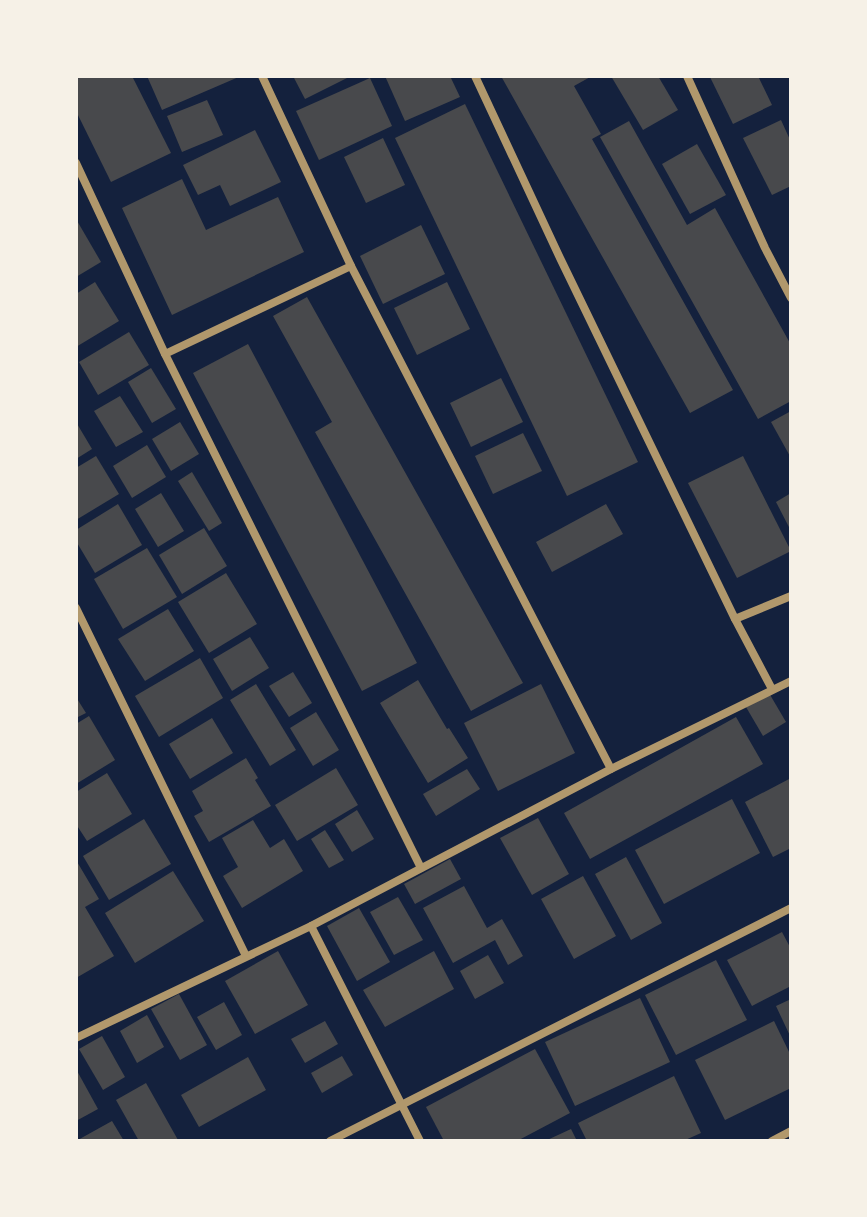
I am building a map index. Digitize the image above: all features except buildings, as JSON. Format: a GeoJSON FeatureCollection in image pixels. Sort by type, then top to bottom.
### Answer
{"type":"FeatureCollection","features":[{"type":"Feature","properties":{"kind":"street"},"geometry":{"type":"LineString","coordinates":[[262,76],[351,266],[611,769]]}},
{"type":"Feature","properties":{"kind":"street"},"geometry":{"type":"LineString","coordinates":[[475,76],[560,258],[772,689]]}},
{"type":"Feature","properties":{"kind":"street"},"geometry":{"type":"LineString","coordinates":[[687,76],[791,298]]}},
{"type":"Feature","properties":{"kind":"street"},"geometry":{"type":"LineString","coordinates":[[76,163],[80,180],[165,354],[421,868]]}},
{"type":"Feature","properties":{"kind":"street"},"geometry":{"type":"LineString","coordinates":[[165,354],[351,266]]}},
{"type":"Feature","properties":{"kind":"street"},"geometry":{"type":"LineString","coordinates":[[735,619],[791,596]]}},
{"type":"Feature","properties":{"kind":"street"},"geometry":{"type":"LineString","coordinates":[[76,608],[246,956]]}},
{"type":"Feature","properties":{"kind":"street"},"geometry":{"type":"LineString","coordinates":[[76,1038],[311,926],[611,769],[791,681]]}},
{"type":"Feature","properties":{"kind":"street"},"geometry":{"type":"LineString","coordinates":[[330,1141],[791,908]]}},
{"type":"Feature","properties":{"kind":"street"},"geometry":{"type":"LineString","coordinates":[[311,926],[420,1141]]}},
{"type":"Feature","properties":{"kind":"street"},"geometry":{"type":"LineString","coordinates":[[772,1141],[791,1131]]}}]}
